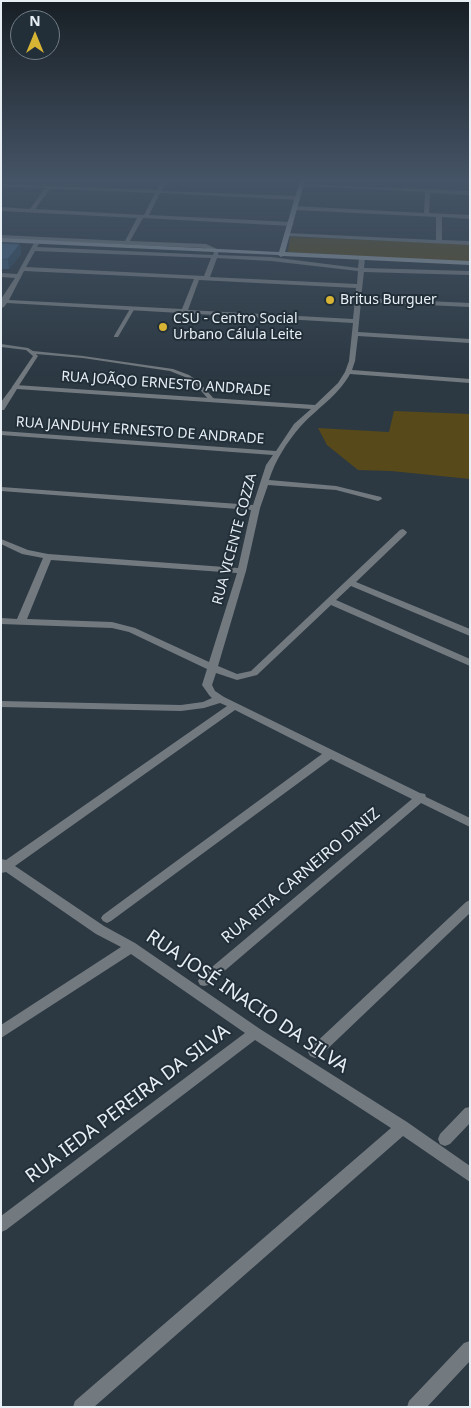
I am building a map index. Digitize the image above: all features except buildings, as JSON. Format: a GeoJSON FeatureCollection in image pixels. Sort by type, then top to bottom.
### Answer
{"type":"FeatureCollection","features":[{"type":"Feature","properties":{"kind":"main road"},"geometry":{"type":"LineString","coordinates":[[115,246],[126,246]]}},
{"type":"Feature","properties":{"kind":"main road"},"geometry":{"type":"LineString","coordinates":[[150,246],[215,254],[470,263]]}},
{"type":"Feature","properties":{"kind":"main road"},"geometry":{"type":"LineString","coordinates":[[281,255],[284,246]]}},
{"type":"Feature","properties":{"kind":"street"},"geometry":{"type":"LineString","coordinates":[[2,303],[35,246]]}},
{"type":"Feature","properties":{"kind":"street"},"geometry":{"type":"LineString","coordinates":[[63,250],[65,246]]}},
{"type":"Feature","properties":{"kind":"street"},"geometry":{"type":"LineString","coordinates":[[114,253],[119,246]]}},
{"type":"Feature","properties":{"kind":"street"},"geometry":{"type":"LineString","coordinates":[[33,249],[114,253],[215,254],[361,270],[470,273]]}},
{"type":"Feature","properties":{"kind":"street"},"geometry":{"type":"LineString","coordinates":[[206,279],[215,254]]}},
{"type":"Feature","properties":{"kind":"street","name":"RUA VICENTE COZZA"},"geometry":{"type":"LineString","coordinates":[[220,699],[212,693],[207,685],[242,571],[256,508],[264,482],[277,453],[297,426],[341,384],[348,372],[359,300],[362,258]]}},
{"type":"Feature","properties":{"kind":"street"},"geometry":{"type":"LineString","coordinates":[[23,268],[360,286]]}},
{"type":"Feature","properties":{"kind":"street"},"geometry":{"type":"LineString","coordinates":[[1,275],[19,276]]}},
{"type":"Feature","properties":{"kind":"street"},"geometry":{"type":"LineString","coordinates":[[184,311],[197,278]]}},
{"type":"Feature","properties":{"kind":"street"},"geometry":{"type":"LineString","coordinates":[[359,300],[470,305]]}},
{"type":"Feature","properties":{"kind":"street"},"geometry":{"type":"LineString","coordinates":[[2,303],[133,308],[356,321]]}},
{"type":"Feature","properties":{"kind":"street"},"geometry":{"type":"LineString","coordinates":[[354,334],[470,341]]}},
{"type":"Feature","properties":{"kind":"street"},"geometry":{"type":"LineString","coordinates":[[348,372],[470,381]]}},
{"type":"Feature","properties":{"kind":"street"},"geometry":{"type":"LineString","coordinates":[[1,408],[15,387]]}},
{"type":"Feature","properties":{"kind":"street","name":"RUA JOÃQO ERNESTO ANDRADE"},"geometry":{"type":"LineString","coordinates":[[15,387],[316,407]]}},
{"type":"Feature","properties":{"kind":"street","name":"RUA JANDUHY ERNESTO DE ANDRADE"},"geometry":{"type":"LineString","coordinates":[[1,434],[277,453]]}},
{"type":"Feature","properties":{"kind":"street"},"geometry":{"type":"LineString","coordinates":[[264,482],[336,488],[355,491],[378,499]]}},
{"type":"Feature","properties":{"kind":"street"},"geometry":{"type":"LineString","coordinates":[[1,488],[256,508]]}},
{"type":"Feature","properties":{"kind":"street"},"geometry":{"type":"LineString","coordinates":[[1,621],[89,622],[112,625],[132,630],[237,677],[254,673],[403,532]]}},
{"type":"Feature","properties":{"kind":"street"},"geometry":{"type":"LineString","coordinates":[[1,542],[26,552],[48,557],[242,571]]}},
{"type":"Feature","properties":{"kind":"street"},"geometry":{"type":"LineString","coordinates":[[21,621],[48,557]]}},
{"type":"Feature","properties":{"kind":"street"},"geometry":{"type":"LineString","coordinates":[[351,583],[470,633]]}},
{"type":"Feature","properties":{"kind":"street"},"geometry":{"type":"LineString","coordinates":[[330,601],[470,663]]}},
{"type":"Feature","properties":{"kind":"street"},"geometry":{"type":"LineString","coordinates":[[1,704],[181,708],[204,705],[220,699],[470,823]]}},
{"type":"Feature","properties":{"kind":"street"},"geometry":{"type":"LineString","coordinates":[[3,866],[234,706]]}},
{"type":"Feature","properties":{"kind":"street"},"geometry":{"type":"LineString","coordinates":[[107,918],[330,754]]}},
{"type":"Feature","properties":{"kind":"street","name":"RUA RITA CARNEIRO DINIZ"},"geometry":{"type":"LineString","coordinates":[[204,981],[420,798]]}},
{"type":"Feature","properties":{"kind":"street","name":"RUA JOSÉ INACIO DA SILVA"},"geometry":{"type":"LineString","coordinates":[[3,866],[100,930],[130,947],[255,1033],[402,1127],[470,1175]]}},
{"type":"Feature","properties":{"kind":"street"},"geometry":{"type":"LineString","coordinates":[[315,1052],[470,905]]}},
{"type":"Feature","properties":{"kind":"street"},"geometry":{"type":"LineString","coordinates":[[1,1032],[130,947]]}},
{"type":"Feature","properties":{"kind":"street","name":"RUA IEDA PEREIRA DA SILVA"},"geometry":{"type":"LineString","coordinates":[[1,1225],[255,1033]]}},
{"type":"Feature","properties":{"kind":"street"},"geometry":{"type":"LineString","coordinates":[[445,1139],[470,1113]]}},
{"type":"Feature","properties":{"kind":"street"},"geometry":{"type":"LineString","coordinates":[[81,1407],[402,1127]]}},
{"type":"Feature","properties":{"kind":"street"},"geometry":{"type":"LineString","coordinates":[[415,1407],[470,1349]]}},
{"type":"Feature","properties":{"kind":"lane"},"geometry":{"type":"LineString","coordinates":[[116,336],[133,308]]}},
{"type":"Feature","properties":{"kind":"lane"},"geometry":{"type":"LineString","coordinates":[[1,345],[21,347],[34,352],[83,356],[172,370],[187,376],[197,383],[212,400]]}},
{"type":"Feature","properties":{"kind":"lane"},"geometry":{"type":"LineString","coordinates":[[15,387],[36,356],[34,352]]}},
{"type":"Feature","properties":{"kind":"shaded area"},"geometry":{"type":"Polygon","coordinates":[[[289,246],[470,246],[470,262],[288,252],[289,246]]]}},
{"type":"Feature","properties":{"kind":"shaded area"},"geometry":{"type":"Polygon","coordinates":[[[394,411],[470,414],[470,479],[391,471],[358,470],[327,445],[318,428],[389,432],[394,411]]]}},
{"type":"Feature","properties":{"kind":"place","name":"Britus Burguer"},"geometry":{"type":"Point","coordinates":[330,300]}},
{"type":"Feature","properties":{"kind":"place","name":"CSU - Centro Social Urbano Cálula Leite"},"geometry":{"type":"Point","coordinates":[163,327]}}]}
